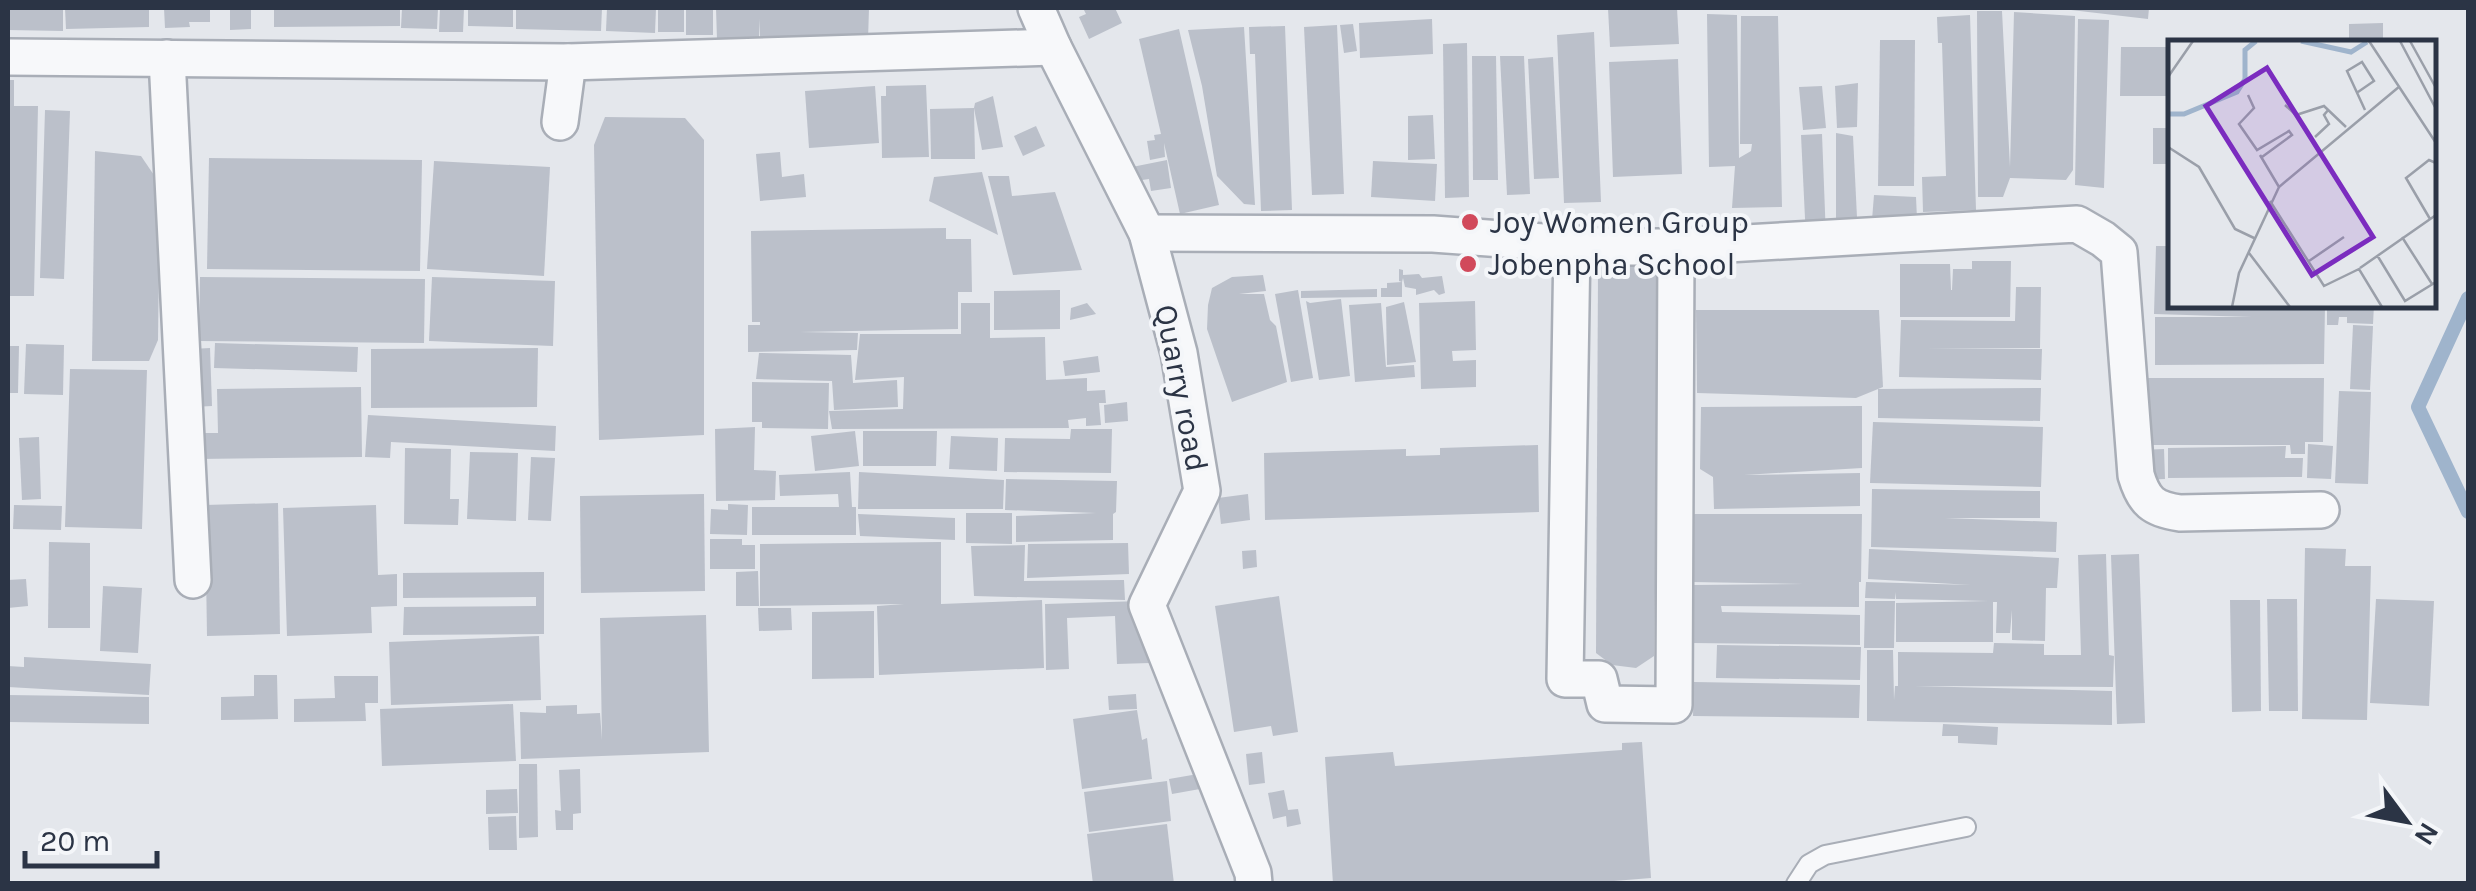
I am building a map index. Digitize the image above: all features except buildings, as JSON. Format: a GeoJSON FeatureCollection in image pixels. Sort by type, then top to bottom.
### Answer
{"type":"FeatureCollection","features":[{"type":"Feature","properties":{"kind":"street","name":"Quarry road"},"geometry":{"type":"LineString","coordinates":[[1036,8],[1147,233],[1179,353],[1202,491],[1147,606],[1253,873],[1254,884]]}},
{"type":"Feature","properties":{"kind":"street"},"geometry":{"type":"LineString","coordinates":[[8,57],[568,62],[1054,47]]}},
{"type":"Feature","properties":{"kind":"street"},"geometry":{"type":"LineString","coordinates":[[167,58],[192,580]]}},
{"type":"Feature","properties":{"kind":"street"},"geometry":{"type":"LineString","coordinates":[[560,122],[568,62]]}},
{"type":"Feature","properties":{"kind":"street"},"geometry":{"type":"LineString","coordinates":[[1147,233],[1432,234],[1611,247],[1676,247],[2077,224],[2118,252],[2136,475],[2142,494],[2160,510],[2180,514],[2321,510]]}},
{"type":"Feature","properties":{"kind":"street"},"geometry":{"type":"LineString","coordinates":[[1572,243],[1565,680],[1599,679],[1605,704],[1674,704],[1676,247]]}},
{"type":"Feature","properties":{"kind":"lane"},"geometry":{"type":"LineString","coordinates":[[1796,884],[1809,864],[1825,855],[1966,827]]}},
{"type":"Feature","properties":{"kind":"waterway"},"geometry":{"type":"LineString","coordinates":[[2468,298],[2418,407],[2468,512]]}},
{"type":"Feature","properties":{"kind":"place","name":"Joy Women Group"},"geometry":{"type":"Point","coordinates":[1470,222]}},
{"type":"Feature","properties":{"kind":"place","name":"Jobenpha School"},"geometry":{"type":"Point","coordinates":[1468,264]}}]}
